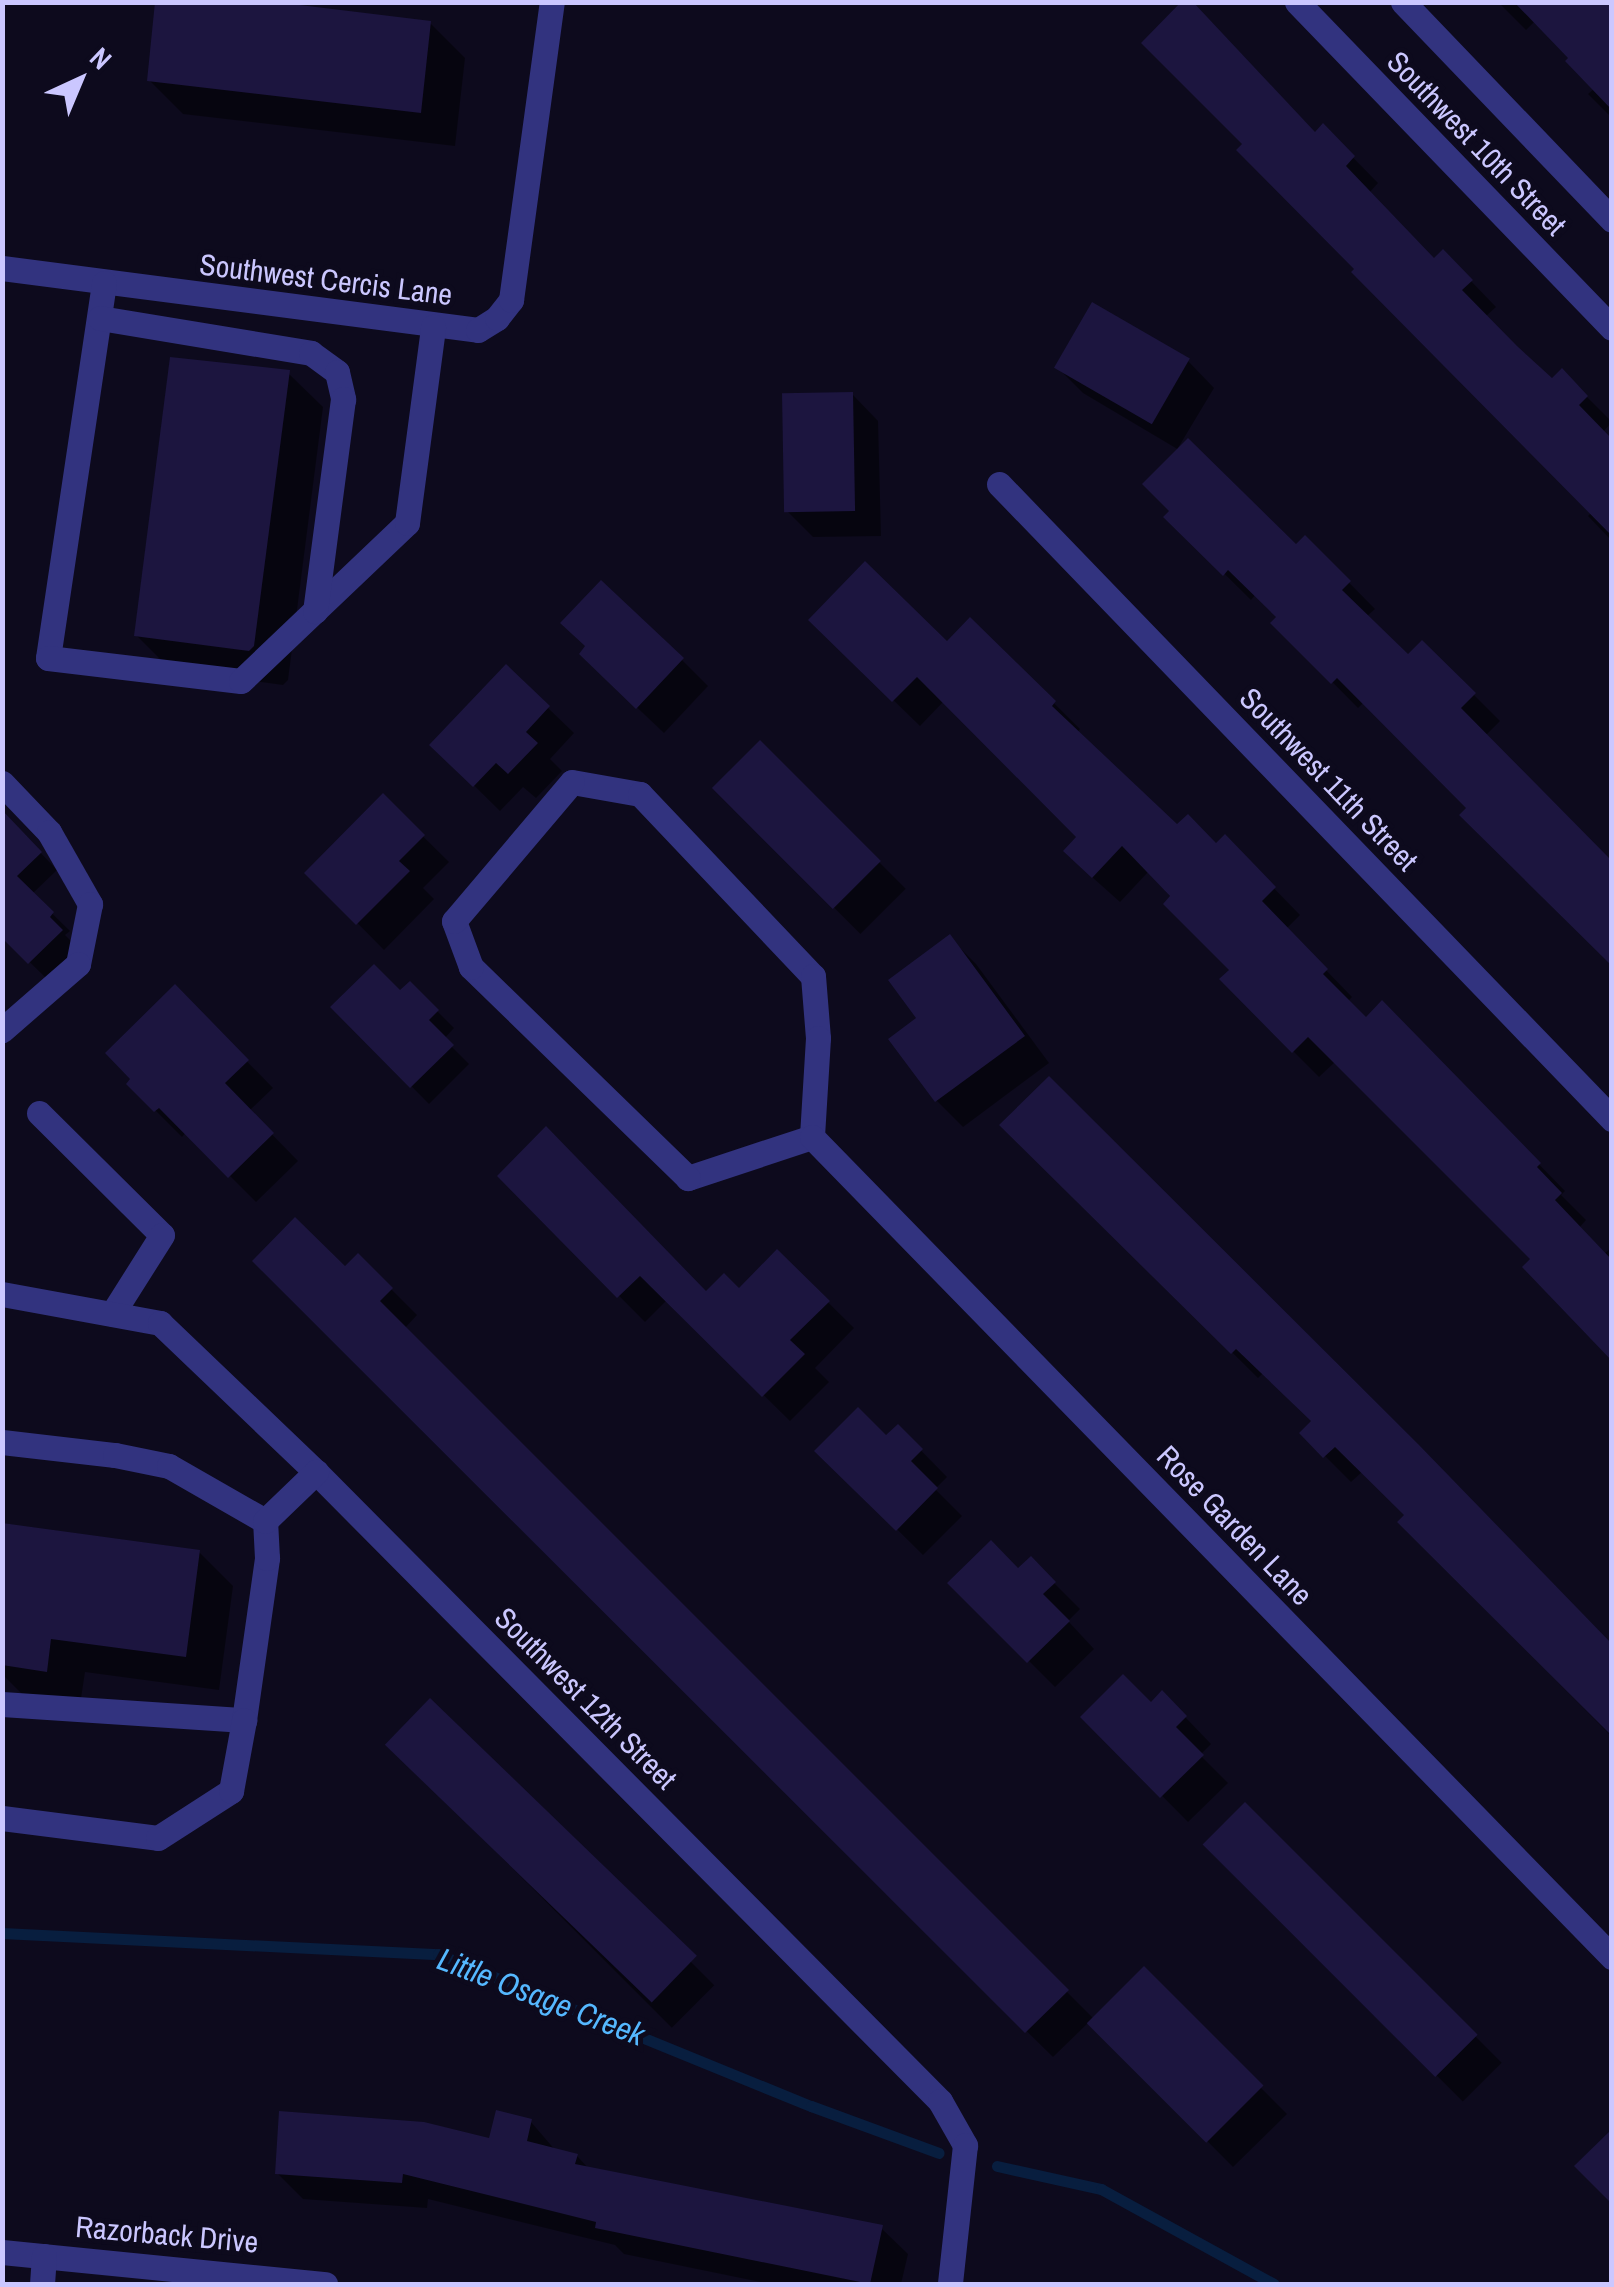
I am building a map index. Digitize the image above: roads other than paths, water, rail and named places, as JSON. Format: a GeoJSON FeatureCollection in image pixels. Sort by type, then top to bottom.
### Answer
{"type":"FeatureCollection","features":[{"type":"Feature","properties":{"kind":"street","name":"Southwest Cercis Lane"},"geometry":{"type":"LineString","coordinates":[[2,268],[478,330],[497,318],[511,300],[552,2]]}},
{"type":"Feature","properties":{"kind":"street","name":"Southwest 10th Street"},"geometry":{"type":"LineString","coordinates":[[1296,2],[1612,328]]}},
{"type":"Feature","properties":{"kind":"street","name":"Southwest 10th Street"},"geometry":{"type":"LineString","coordinates":[[1403,2],[1612,220]]}},
{"type":"Feature","properties":{"kind":"street"},"geometry":{"type":"LineString","coordinates":[[104,282],[48,658],[241,681],[408,523],[433,327]]}},
{"type":"Feature","properties":{"kind":"street"},"geometry":{"type":"LineString","coordinates":[[100,318],[310,353],[337,372],[344,398],[315,611]]}},
{"type":"Feature","properties":{"kind":"street","name":"Southwest 11th Street"},"geometry":{"type":"LineString","coordinates":[[1000,484],[1612,1120]]}},
{"type":"Feature","properties":{"kind":"street"},"geometry":{"type":"LineString","coordinates":[[2,782],[49,832],[90,904],[78,964],[2,1030]]}},
{"type":"Feature","properties":{"kind":"street"},"geometry":{"type":"LineString","coordinates":[[572,782],[640,794],[813,976],[818,1038],[812,1137],[688,1178],[471,968],[454,921],[572,782]]}},
{"type":"Feature","properties":{"kind":"street"},"geometry":{"type":"LineString","coordinates":[[39,1113],[162,1235],[112,1314]]}},
{"type":"Feature","properties":{"kind":"street","name":"Rose Garden Lane"},"geometry":{"type":"LineString","coordinates":[[812,1137],[1612,1958]]}},
{"type":"Feature","properties":{"kind":"street","name":"Southwest 12th Street"},"geometry":{"type":"LineString","coordinates":[[2,1294],[160,1323],[316,1472],[940,2102],[965,2144],[950,2284]]}},
{"type":"Feature","properties":{"kind":"street"},"geometry":{"type":"LineString","coordinates":[[2,1442],[114,1454],[169,1466],[265,1521]]}},
{"type":"Feature","properties":{"kind":"street"},"geometry":{"type":"LineString","coordinates":[[2,1818],[158,1838],[231,1791],[266,1558],[265,1521],[316,1472]]}},
{"type":"Feature","properties":{"kind":"street"},"geometry":{"type":"LineString","coordinates":[[2,1704],[244,1720]]}},
{"type":"Feature","properties":{"kind":"street","name":"Razorback Drive"},"geometry":{"type":"LineString","coordinates":[[2,2252],[324,2284]]}},
{"type":"Feature","properties":{"kind":"street"},"geometry":{"type":"LineString","coordinates":[[42,2284],[44,2256]]}},
{"type":"Feature","properties":{"kind":"waterway","name":"Little Osage Creek"},"geometry":{"type":"LineString","coordinates":[[2,1933],[438,1954],[811,2106],[939,2153]]}},
{"type":"Feature","properties":{"kind":"waterway","name":"Little Osage Creek"},"geometry":{"type":"LineString","coordinates":[[997,2166],[1101,2189],[1274,2284]]}}]}
